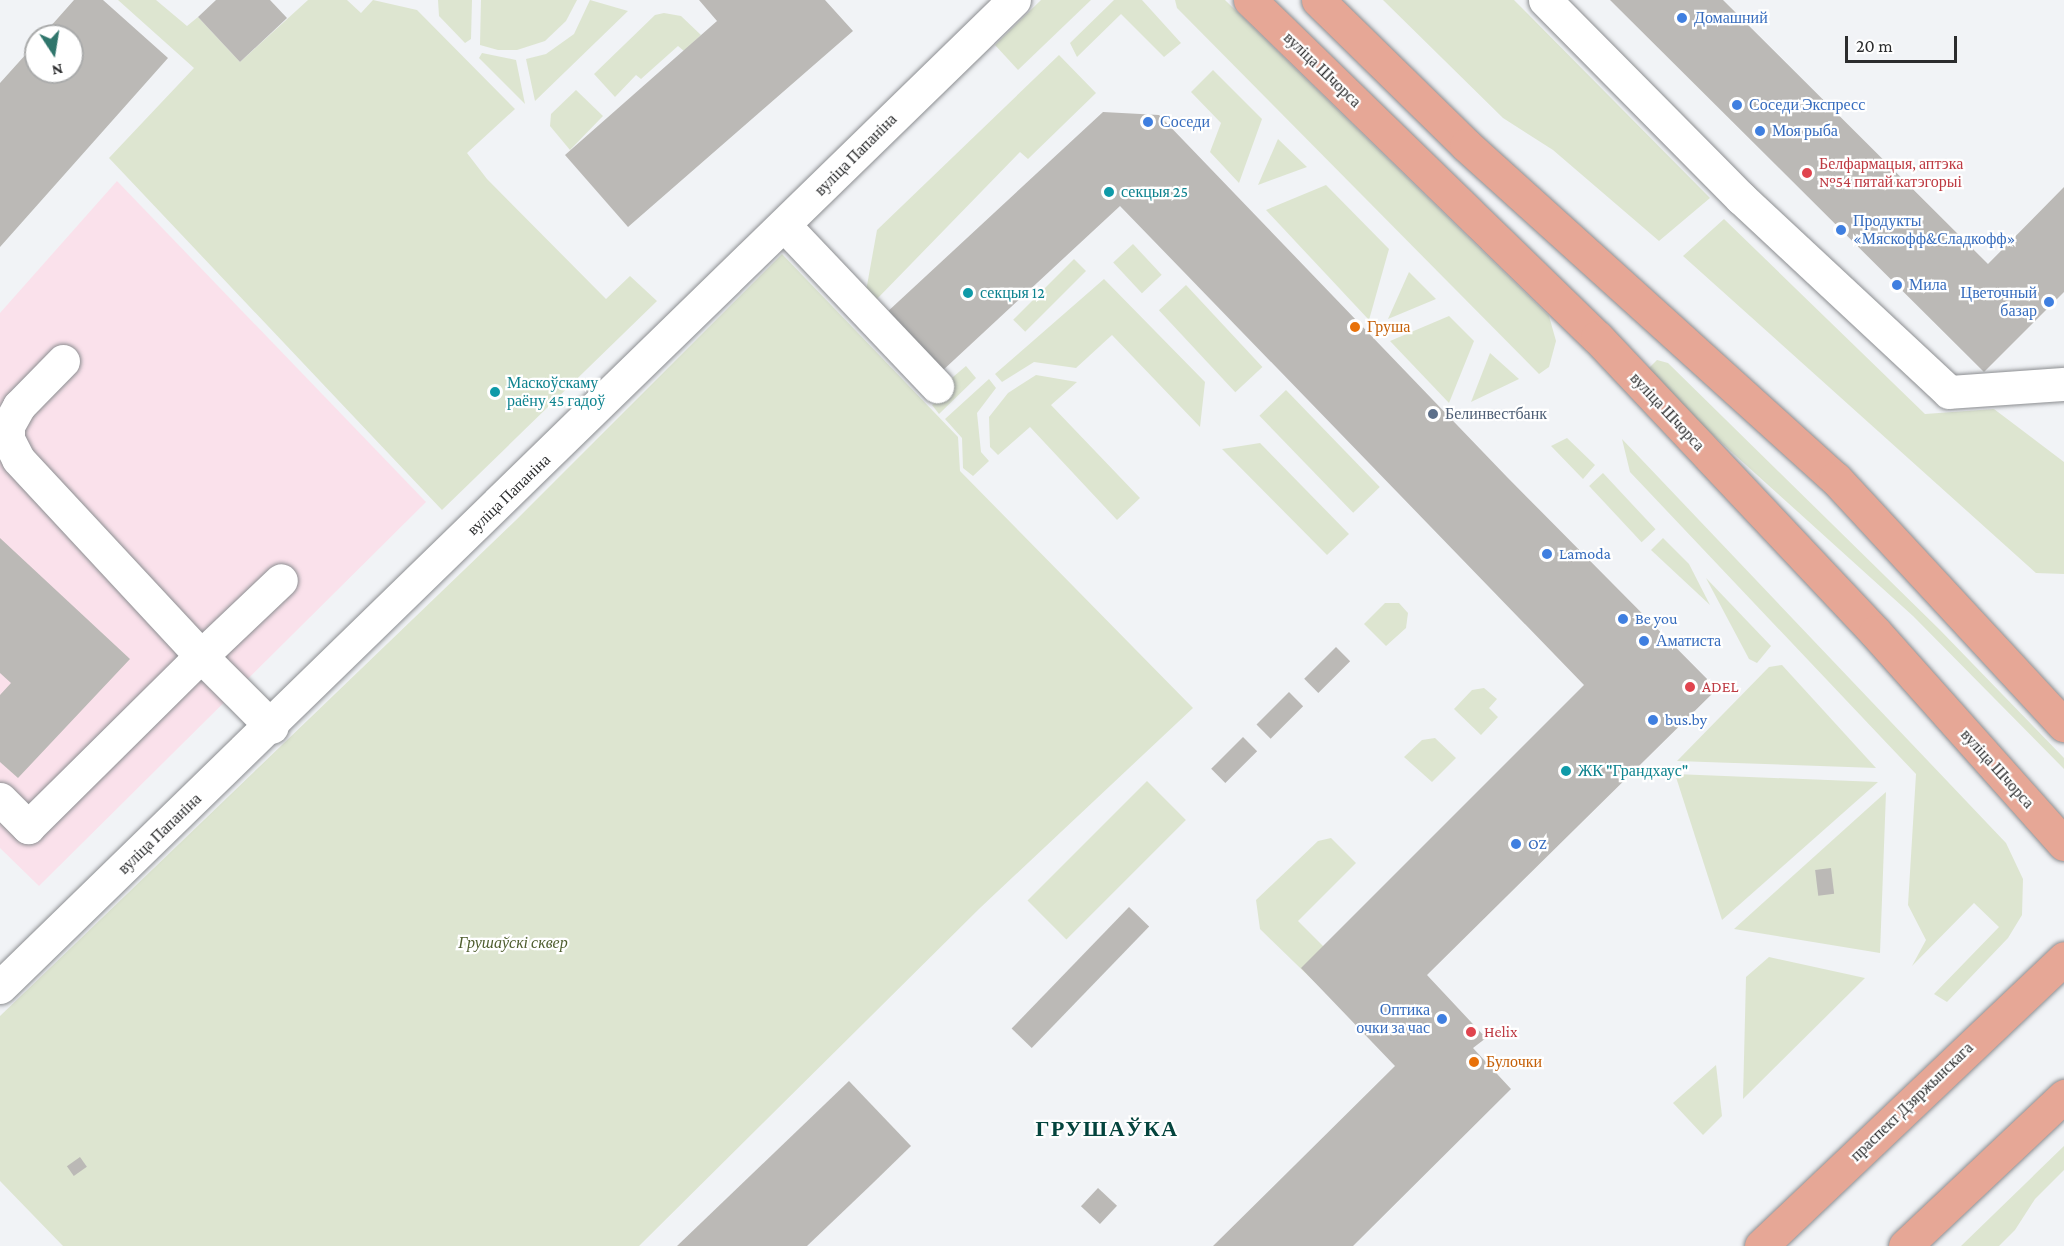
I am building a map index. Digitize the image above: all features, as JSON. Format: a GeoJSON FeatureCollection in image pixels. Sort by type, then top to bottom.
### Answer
{"type":"FeatureCollection","features":[{"type":"Feature","properties":{"kind":"main road","name":"вуліца Шчорса"},"geometry":{"type":"LineString","coordinates":[[1250,0],[1597,337],[1875,632],[2064,844]]}},
{"type":"Feature","properties":{"kind":"main road"},"geometry":{"type":"LineString","coordinates":[[1318,0],[1475,153],[1835,478],[2064,725]]}},
{"type":"Feature","properties":{"kind":"main road","name":"праспект Дзяржынскага"},"geometry":{"type":"LineString","coordinates":[[1761,1246],[2064,958]]}},
{"type":"Feature","properties":{"kind":"main road"},"geometry":{"type":"LineString","coordinates":[[1905,1246],[2064,1096]]}},
{"type":"Feature","properties":{"kind":"street","name":"вуліца Папаніна"},"geometry":{"type":"LineString","coordinates":[[0,987],[272,727],[1014,0]]}},
{"type":"Feature","properties":{"kind":"street"},"geometry":{"type":"LineString","coordinates":[[1545,0],[1741,198],[1949,392],[2064,384]]}},
{"type":"Feature","properties":{"kind":"street"},"geometry":{"type":"LineString","coordinates":[[785,226],[937,386]]}},
{"type":"Feature","properties":{"kind":"street"},"geometry":{"type":"LineString","coordinates":[[63,361],[19,406],[8,426],[4,444],[201,656],[272,727]]}},
{"type":"Feature","properties":{"kind":"street"},"geometry":{"type":"LineString","coordinates":[[0,799],[28,827],[281,580]]}},
{"type":"Feature","properties":{"kind":"shaded area"},"geometry":{"type":"Polygon","coordinates":[[[117,181],[426,502],[39,886],[0,848],[0,313],[117,181]]]}},
{"type":"Feature","properties":{"kind":"green space"},"geometry":{"type":"Polygon","coordinates":[[[118,0],[156,0],[187,26],[198,17],[240,62],[308,0],[347,0],[361,13],[373,0],[417,10],[515,109],[467,153],[487,179],[606,299],[630,276],[657,301],[442,510],[109,158],[194,68],[118,0]]]}},
{"type":"Feature","properties":{"kind":"green space"},"geometry":{"type":"Polygon","coordinates":[[[438,0],[472,0],[471,39],[465,43],[439,16],[438,0]]]}},
{"type":"Feature","properties":{"kind":"green space"},"geometry":{"type":"Polygon","coordinates":[[[481,0],[577,0],[566,21],[545,41],[517,50],[498,50],[480,45],[481,0]]]}},
{"type":"Feature","properties":{"kind":"green space"},"geometry":{"type":"Polygon","coordinates":[[[590,0],[628,11],[535,101],[526,59],[546,54],[574,34],[590,0]]]}},
{"type":"Feature","properties":{"kind":"green space"},"geometry":{"type":"Polygon","coordinates":[[[1041,0],[1091,0],[1018,70],[995,45],[1041,0]]]}},
{"type":"Feature","properties":{"kind":"green space"},"geometry":{"type":"Polygon","coordinates":[[[1114,0],[1142,0],[1181,43],[1164,57],[1121,14],[1077,57],[1070,43],[1114,0]]]}},
{"type":"Feature","properties":{"kind":"green space"},"geometry":{"type":"Polygon","coordinates":[[[1175,0],[1225,0],[1549,316],[1556,341],[1549,367],[1539,374],[1177,8],[1175,0]]]}},
{"type":"Feature","properties":{"kind":"green space"},"geometry":{"type":"Polygon","coordinates":[[[1383,0],[1514,0],[1710,198],[1659,241],[1553,150],[1503,118],[1383,0]]]}},
{"type":"Feature","properties":{"kind":"green space"},"geometry":{"type":"Polygon","coordinates":[[[664,13],[681,16],[701,35],[684,51],[678,46],[641,79],[636,75],[615,97],[594,74],[655,15],[664,13]]]}},
{"type":"Feature","properties":{"kind":"green space"},"geometry":{"type":"Polygon","coordinates":[[[482,53],[516,60],[525,104],[479,58],[482,53]]]}},
{"type":"Feature","properties":{"kind":"green space"},"geometry":{"type":"Polygon","coordinates":[[[1059,55],[1096,93],[1028,159],[1020,152],[876,300],[866,291],[877,230],[1059,55]]]}},
{"type":"Feature","properties":{"kind":"green space"},"geometry":{"type":"Polygon","coordinates":[[[1213,70],[1262,119],[1239,183],[1210,152],[1221,123],[1191,92],[1213,70]]]}},
{"type":"Feature","properties":{"kind":"green space"},"geometry":{"type":"Polygon","coordinates":[[[576,90],[603,116],[570,150],[550,126],[551,114],[576,90]]]}},
{"type":"Feature","properties":{"kind":"green space"},"geometry":{"type":"Polygon","coordinates":[[[1278,139],[1307,167],[1258,185],[1278,139]]]}},
{"type":"Feature","properties":{"kind":"green space"},"geometry":{"type":"Polygon","coordinates":[[[1326,185],[1389,249],[1369,320],[1266,210],[1326,185]]]}},
{"type":"Feature","properties":{"kind":"green space"},"geometry":{"type":"Polygon","coordinates":[[[1724,219],[1925,414],[1994,409],[2064,462],[2064,574],[2036,573],[1683,256],[1724,219]]]}},
{"type":"Feature","properties":{"kind":"green space"},"geometry":{"type":"Polygon","coordinates":[[[1133,244],[1162,275],[1142,293],[1113,262],[1133,244]]]}},
{"type":"Feature","properties":{"kind":"green space","name":"Грушаўскі сквер"},"geometry":{"type":"Polygon","coordinates":[[[782,254],[958,437],[960,471],[1193,708],[980,908],[639,1246],[63,1246],[0,1181],[0,1016],[515,521],[782,254]]]}},
{"type":"Feature","properties":{"kind":"green space"},"geometry":{"type":"Polygon","coordinates":[[[1074,259],[1086,271],[1025,332],[1013,320],[1074,259]]]}},
{"type":"Feature","properties":{"kind":"green space"},"geometry":{"type":"Polygon","coordinates":[[[1409,272],[1436,299],[1388,319],[1409,272]]]}},
{"type":"Feature","properties":{"kind":"green space"},"geometry":{"type":"Polygon","coordinates":[[[1104,279],[1205,382],[1200,427],[1112,335],[1076,368],[1034,362],[1002,382],[995,374],[1104,279]]]}},
{"type":"Feature","properties":{"kind":"green space"},"geometry":{"type":"Polygon","coordinates":[[[1186,285],[1262,367],[1235,392],[1159,310],[1186,285]]]}},
{"type":"Feature","properties":{"kind":"green space"},"geometry":{"type":"Polygon","coordinates":[[[1449,316],[1474,341],[1449,403],[1390,341],[1449,316]]]}},
{"type":"Feature","properties":{"kind":"green space"},"geometry":{"type":"Polygon","coordinates":[[[1490,353],[1519,379],[1471,402],[1490,353]]]}},
{"type":"Feature","properties":{"kind":"green space"},"geometry":{"type":"Polygon","coordinates":[[[1657,360],[1668,363],[1939,629],[2064,758],[2064,769],[1913,616],[1651,379],[1649,368],[1657,360]]]}},
{"type":"Feature","properties":{"kind":"green space"},"geometry":{"type":"Polygon","coordinates":[[[966,366],[976,378],[939,414],[932,405],[946,393],[947,382],[966,366]]]}},
{"type":"Feature","properties":{"kind":"green space"},"geometry":{"type":"Polygon","coordinates":[[[1036,375],[1077,382],[1051,405],[1140,498],[1117,520],[1030,427],[998,455],[990,447],[989,417],[1008,393],[1036,375]]]}},
{"type":"Feature","properties":{"kind":"green space"},"geometry":{"type":"Polygon","coordinates":[[[989,379],[996,388],[977,413],[981,452],[989,461],[973,476],[963,468],[962,438],[945,419],[989,379]]]}},
{"type":"Feature","properties":{"kind":"green space"},"geometry":{"type":"Polygon","coordinates":[[[1286,390],[1380,487],[1353,513],[1259,416],[1286,390]]]}},
{"type":"Feature","properties":{"kind":"green space"},"geometry":{"type":"Polygon","coordinates":[[[1567,438],[1595,465],[1583,479],[1551,446],[1567,438]]]}},
{"type":"Feature","properties":{"kind":"green space"},"geometry":{"type":"Polygon","coordinates":[[[1622,439],[2006,843],[2023,879],[2022,915],[2008,938],[1947,1002],[1934,994],[1999,927],[1974,903],[1912,966],[1926,940],[1908,905],[1916,774],[1630,472],[1622,439]]]}},
{"type":"Feature","properties":{"kind":"green space"},"geometry":{"type":"Polygon","coordinates":[[[1260,443],[1349,534],[1327,555],[1222,449],[1260,443]]]}},
{"type":"Feature","properties":{"kind":"green space"},"geometry":{"type":"Polygon","coordinates":[[[1603,473],[1656,529],[1642,542],[1589,486],[1603,473]]]}},
{"type":"Feature","properties":{"kind":"green space"},"geometry":{"type":"Polygon","coordinates":[[[1663,538],[1689,564],[1710,605],[1651,550],[1663,538]]]}},
{"type":"Feature","properties":{"kind":"green space"},"geometry":{"type":"Polygon","coordinates":[[[1706,578],[1771,646],[1757,663],[1749,659],[1706,578]]]}},
{"type":"Feature","properties":{"kind":"green space"},"geometry":{"type":"Polygon","coordinates":[[[1385,603],[1399,603],[1408,613],[1406,628],[1386,646],[1364,624],[1385,603]]]}},
{"type":"Feature","properties":{"kind":"green space"},"geometry":{"type":"Polygon","coordinates":[[[1782,665],[1876,768],[1677,761],[1769,667],[1782,665]]]}},
{"type":"Feature","properties":{"kind":"green space"},"geometry":{"type":"Polygon","coordinates":[[[1484,688],[1497,699],[1489,708],[1498,717],[1481,735],[1454,709],[1472,690],[1484,688]]]}},
{"type":"Feature","properties":{"kind":"green space"},"geometry":{"type":"Polygon","coordinates":[[[1435,738],[1456,758],[1432,782],[1404,757],[1422,740],[1435,738]]]}},
{"type":"Feature","properties":{"kind":"green space"},"geometry":{"type":"Polygon","coordinates":[[[1675,774],[1878,782],[1722,920],[1675,774]]]}},
{"type":"Feature","properties":{"kind":"green space"},"geometry":{"type":"Polygon","coordinates":[[[1147,781],[1186,820],[1066,939],[1027,901],[1147,781]]]}},
{"type":"Feature","properties":{"kind":"green space"},"geometry":{"type":"Polygon","coordinates":[[[1886,792],[1880,953],[1734,929],[1886,792]]]}},
{"type":"Feature","properties":{"kind":"green space"},"geometry":{"type":"Polygon","coordinates":[[[1331,838],[1356,863],[1298,921],[1349,972],[1327,994],[1260,929],[1256,900],[1318,841],[1331,838]]]}},
{"type":"Feature","properties":{"kind":"green space"},"geometry":{"type":"Polygon","coordinates":[[[1769,957],[1865,978],[1743,1099],[1746,977],[1769,957]]]}},
{"type":"Feature","properties":{"kind":"green space"},"geometry":{"type":"Polygon","coordinates":[[[1716,1065],[1722,1116],[1703,1135],[1673,1103],[1716,1065]]]}},
{"type":"Feature","properties":{"kind":"green space"},"geometry":{"type":"Polygon","coordinates":[[[2064,1146],[2064,1170],[2035,1199],[2015,1230],[1999,1246],[1961,1246],[2064,1146]]]}},
{"type":"Feature","properties":{"kind":"building"},"geometry":{"type":"Polygon","coordinates":[[[74,0],[103,0],[168,58],[0,247],[0,83],[24,56],[24,84],[84,84],[84,24],[53,24],[74,0]]]}},
{"type":"Feature","properties":{"kind":"building"},"geometry":{"type":"Polygon","coordinates":[[[216,0],[270,0],[287,18],[240,62],[198,17],[216,0]]]}},
{"type":"Feature","properties":{"kind":"building"},"geometry":{"type":"Polygon","coordinates":[[[699,0],[825,0],[853,31],[628,227],[565,155],[717,21],[699,0]]]}},
{"type":"Feature","properties":{"kind":"building"},"geometry":{"type":"Polygon","coordinates":[[[1610,0],[1723,0],[1988,264],[2064,187],[2064,292],[1984,372],[1610,0]]]}},
{"type":"Feature","properties":{"kind":"building","name":"ЖК \"Грандхаус\""},"geometry":{"type":"Polygon","coordinates":[[[1103,112],[1159,115],[1507,477],[1717,689],[1427,975],[1486,1038],[1473,1048],[1511,1089],[1353,1246],[1213,1246],[1395,1066],[1301,968],[1584,685],[1120,206],[941,372],[885,314],[1103,112]]]}},
{"type":"Feature","properties":{"kind":"building"},"geometry":{"type":"Polygon","coordinates":[[[0,538],[130,659],[18,778],[0,762],[0,695],[11,683],[0,673],[0,538]]]}},
{"type":"Feature","properties":{"kind":"building"},"geometry":{"type":"Polygon","coordinates":[[[1336,647],[1350,661],[1318,693],[1304,679],[1336,647]]]}},
{"type":"Feature","properties":{"kind":"building"},"geometry":{"type":"Polygon","coordinates":[[[1289,692],[1303,706],[1271,739],[1256,725],[1289,692]]]}},
{"type":"Feature","properties":{"kind":"building"},"geometry":{"type":"Polygon","coordinates":[[[1243,737],[1257,751],[1225,783],[1211,769],[1243,737]]]}},
{"type":"Feature","properties":{"kind":"building"},"geometry":{"type":"Polygon","coordinates":[[[1831,868],[1834,894],[1818,896],[1815,870],[1831,868]]]}},
{"type":"Feature","properties":{"kind":"building"},"geometry":{"type":"Polygon","coordinates":[[[1129,907],[1149,926],[1032,1048],[1012,1029],[1129,907]]]}},
{"type":"Feature","properties":{"kind":"building"},"geometry":{"type":"Polygon","coordinates":[[[849,1081],[911,1146],[872,1184],[807,1246],[677,1246],[849,1081]]]}},
{"type":"Feature","properties":{"kind":"building"},"geometry":{"type":"Polygon","coordinates":[[[80,1157],[87,1167],[74,1176],[67,1166],[80,1157]]]}},
{"type":"Feature","properties":{"kind":"building"},"geometry":{"type":"Polygon","coordinates":[[[1098,1188],[1117,1206],[1100,1224],[1081,1206],[1098,1188]]]}},
{"type":"Feature","properties":{"kind":"place","name":"Домашний"},"geometry":{"type":"Point","coordinates":[1682,18]}},
{"type":"Feature","properties":{"kind":"place","name":"Соседи Экспресс"},"geometry":{"type":"Point","coordinates":[1737,105]}},
{"type":"Feature","properties":{"kind":"place","name":"Соседи"},"geometry":{"type":"Point","coordinates":[1148,122]}},
{"type":"Feature","properties":{"kind":"place","name":"Моя рыба"},"geometry":{"type":"Point","coordinates":[1760,131]}},
{"type":"Feature","properties":{"kind":"place","name":"Белфармацыя, аптэка №54 пятай катэгорыі"},"geometry":{"type":"Point","coordinates":[1807,173]}},
{"type":"Feature","properties":{"kind":"place","name":"секцыя 25"},"geometry":{"type":"Point","coordinates":[1109,192]}},
{"type":"Feature","properties":{"kind":"place","name":"Продукты «Мяскофф&Сладкофф»"},"geometry":{"type":"Point","coordinates":[1841,230]}},
{"type":"Feature","properties":{"kind":"place","name":"Мила"},"geometry":{"type":"Point","coordinates":[1897,285]}},
{"type":"Feature","properties":{"kind":"place","name":"секцыя 12"},"geometry":{"type":"Point","coordinates":[968,293]}},
{"type":"Feature","properties":{"kind":"place","name":"Цветочный базар"},"geometry":{"type":"Point","coordinates":[2049,302]}},
{"type":"Feature","properties":{"kind":"place","name":"Груша"},"geometry":{"type":"Point","coordinates":[1355,327]}},
{"type":"Feature","properties":{"kind":"place","name":"Маскоўскаму раёну 45 гадоў"},"geometry":{"type":"Point","coordinates":[495,392]}},
{"type":"Feature","properties":{"kind":"place","name":"Белинвестбанк"},"geometry":{"type":"Point","coordinates":[1433,414]}},
{"type":"Feature","properties":{"kind":"place","name":"Lamoda"},"geometry":{"type":"Point","coordinates":[1547,554]}},
{"type":"Feature","properties":{"kind":"place","name":"Be you"},"geometry":{"type":"Point","coordinates":[1623,619]}},
{"type":"Feature","properties":{"kind":"place","name":"Аматиста"},"geometry":{"type":"Point","coordinates":[1644,641]}},
{"type":"Feature","properties":{"kind":"place","name":"ADEL"},"geometry":{"type":"Point","coordinates":[1690,687]}},
{"type":"Feature","properties":{"kind":"place","name":"bus.by"},"geometry":{"type":"Point","coordinates":[1653,720]}},
{"type":"Feature","properties":{"kind":"place","name":"ЖК \"Грандхаус\""},"geometry":{"type":"Point","coordinates":[1566,771]}},
{"type":"Feature","properties":{"kind":"place","name":"OZ"},"geometry":{"type":"Point","coordinates":[1516,844]}},
{"type":"Feature","properties":{"kind":"place","name":"Оптика очки за час"},"geometry":{"type":"Point","coordinates":[1442,1019]}},
{"type":"Feature","properties":{"kind":"place","name":"Helix"},"geometry":{"type":"Point","coordinates":[1471,1032]}},
{"type":"Feature","properties":{"kind":"place","name":"Булочки"},"geometry":{"type":"Point","coordinates":[1474,1062]}},
{"type":"Feature","properties":{"kind":"district","name":"ГРУШАЎКА"},"geometry":{"type":"Point","coordinates":[1107,1129]}}]}
